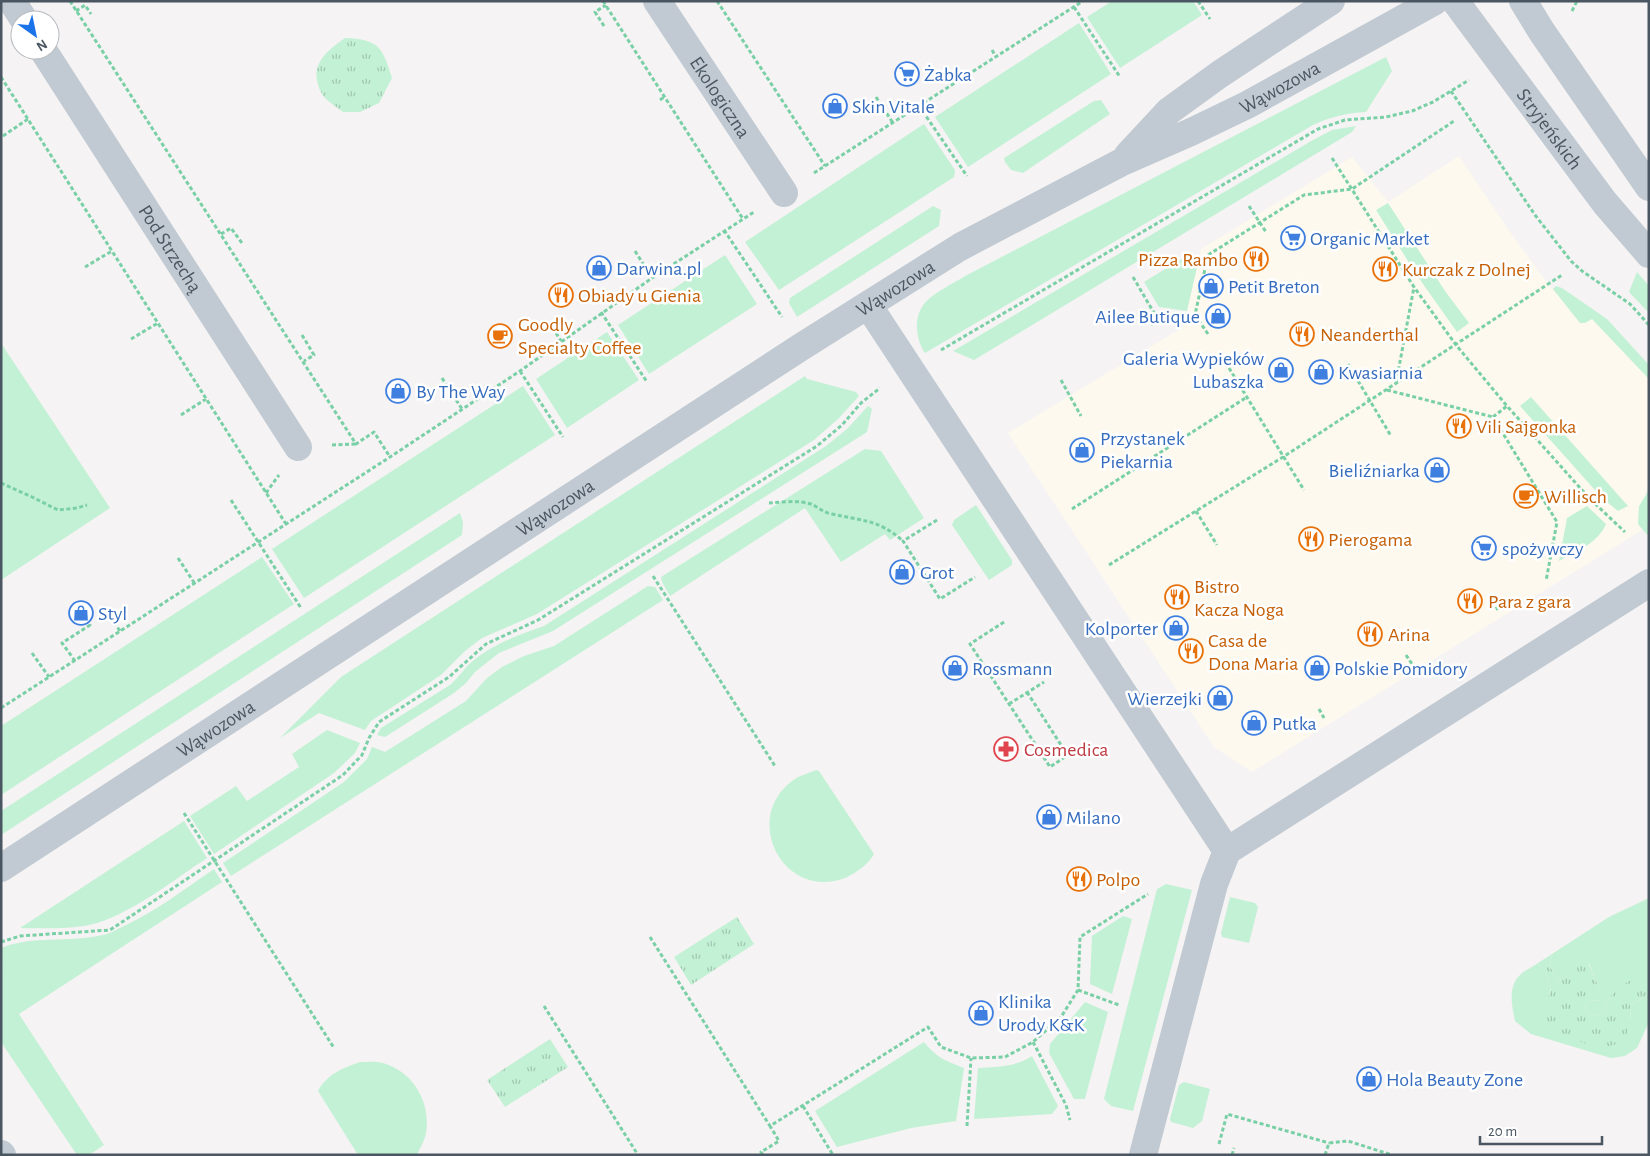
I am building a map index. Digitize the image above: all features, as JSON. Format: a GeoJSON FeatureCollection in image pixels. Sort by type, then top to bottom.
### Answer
{"type":"FeatureCollection","features":[{"type":"Feature","properties":{"kind":"street","name":"Ekologiczna"},"geometry":{"type":"LineString","coordinates":[[657,1],[784,193]]}},
{"type":"Feature","properties":{"kind":"street","name":"Wąwozowa"},"geometry":{"type":"LineString","coordinates":[[1120,163],[1169,112],[1220,74],[1331,1]]}},
{"type":"Feature","properties":{"kind":"street","name":"Wąwozowa"},"geometry":{"type":"LineString","coordinates":[[1,868],[960,247],[1120,163],[1247,105],[1435,1]]}},
{"type":"Feature","properties":{"kind":"street","name":"Stryjeńskich"},"geometry":{"type":"LineString","coordinates":[[1455,1],[1605,203],[1649,254]]}},
{"type":"Feature","properties":{"kind":"street"},"geometry":{"type":"LineString","coordinates":[[1523,1],[1542,32],[1649,187]]}},
{"type":"Feature","properties":{"kind":"street","name":"Pod Strzechą"},"geometry":{"type":"LineString","coordinates":[[50,60],[298,447]]}},
{"type":"Feature","properties":{"kind":"street"},"geometry":{"type":"LineString","coordinates":[[868,305],[1227,850]]}},
{"type":"Feature","properties":{"kind":"street"},"geometry":{"type":"LineString","coordinates":[[1143,1155],[1214,884],[1227,850],[1649,583]]}},
{"type":"Feature","properties":{"kind":"path"},"geometry":{"type":"LineString","coordinates":[[70,1],[356,444],[374,432],[390,457]]}},
{"type":"Feature","properties":{"kind":"path"},"geometry":{"type":"LineString","coordinates":[[717,1],[743,37],[825,166]]}},
{"type":"Feature","properties":{"kind":"path"},"geometry":{"type":"LineString","coordinates":[[1,708],[390,457],[724,230],[1083,1]]}},
{"type":"Feature","properties":{"kind":"path"},"geometry":{"type":"LineString","coordinates":[[1198,1],[1210,19]]}},
{"type":"Feature","properties":{"kind":"path"},"geometry":{"type":"LineString","coordinates":[[604,26],[594,12],[605,3],[743,219]]}},
{"type":"Feature","properties":{"kind":"path"},"geometry":{"type":"LineString","coordinates":[[76,11],[85,5],[91,14]]}},
{"type":"Feature","properties":{"kind":"path"},"geometry":{"type":"LineString","coordinates":[[1074,7],[1120,77]]}},
{"type":"Feature","properties":{"kind":"path"},"geometry":{"type":"LineString","coordinates":[[992,50],[996,57]]}},
{"type":"Feature","properties":{"kind":"path"},"geometry":{"type":"LineString","coordinates":[[1,77],[286,524]]}},
{"type":"Feature","properties":{"kind":"path"},"geometry":{"type":"LineString","coordinates":[[935,353],[1318,129],[1345,120],[1386,117],[1412,111],[1433,102],[1475,77]]}},
{"type":"Feature","properties":{"kind":"path"},"geometry":{"type":"LineString","coordinates":[[1451,91],[1535,215],[1567,256],[1582,272],[1630,304],[1649,325]]}},
{"type":"Feature","properties":{"kind":"path"},"geometry":{"type":"LineString","coordinates":[[660,100],[664,97]]}},
{"type":"Feature","properties":{"kind":"path"},"geometry":{"type":"LineString","coordinates":[[876,97],[893,123]]}},
{"type":"Feature","properties":{"kind":"path"},"geometry":{"type":"LineString","coordinates":[[919,106],[967,176]]}},
{"type":"Feature","properties":{"kind":"path"},"geometry":{"type":"LineString","coordinates":[[3,136],[28,119]]}},
{"type":"Feature","properties":{"kind":"path"},"geometry":{"type":"LineString","coordinates":[[1208,334],[1195,315],[1208,255],[1304,195],[1352,189],[1454,121]]}},
{"type":"Feature","properties":{"kind":"path"},"geometry":{"type":"LineString","coordinates":[[1332,158],[1414,287],[1456,345],[1507,406],[1590,499],[1625,532]]}},
{"type":"Feature","properties":{"kind":"path"},"geometry":{"type":"LineString","coordinates":[[1249,206],[1266,232]]}},
{"type":"Feature","properties":{"kind":"path"},"geometry":{"type":"LineString","coordinates":[[221,234],[231,228],[242,244]]}},
{"type":"Feature","properties":{"kind":"path"},"geometry":{"type":"LineString","coordinates":[[724,230],[784,321]]}},
{"type":"Feature","properties":{"kind":"path"},"geometry":{"type":"LineString","coordinates":[[85,267],[112,251]]}},
{"type":"Feature","properties":{"kind":"path"},"geometry":{"type":"LineString","coordinates":[[635,251],[652,278]]}},
{"type":"Feature","properties":{"kind":"path"},"geometry":{"type":"LineString","coordinates":[[1109,565],[1283,457],[1562,275]]}},
{"type":"Feature","properties":{"kind":"path"},"geometry":{"type":"LineString","coordinates":[[1133,277],[1157,318]]}},
{"type":"Feature","properties":{"kind":"path"},"geometry":{"type":"LineString","coordinates":[[1396,383],[1414,287]]}},
{"type":"Feature","properties":{"kind":"path"},"geometry":{"type":"LineString","coordinates":[[602,312],[647,382]]}},
{"type":"Feature","properties":{"kind":"path"},"geometry":{"type":"LineString","coordinates":[[1157,318],[1185,320],[1195,315]]}},
{"type":"Feature","properties":{"kind":"path"},"geometry":{"type":"LineString","coordinates":[[1151,325],[1157,318]]}},
{"type":"Feature","properties":{"kind":"path"},"geometry":{"type":"LineString","coordinates":[[132,339],[158,322]]}},
{"type":"Feature","properties":{"kind":"path"},"geometry":{"type":"LineString","coordinates":[[556,333],[562,341]]}},
{"type":"Feature","properties":{"kind":"path"},"geometry":{"type":"LineString","coordinates":[[302,335],[314,355],[304,361]]}},
{"type":"Feature","properties":{"kind":"path"},"geometry":{"type":"LineString","coordinates":[[1348,364],[1391,436]]}},
{"type":"Feature","properties":{"kind":"path"},"geometry":{"type":"LineString","coordinates":[[1229,368],[1304,490]]}},
{"type":"Feature","properties":{"kind":"path"},"geometry":{"type":"LineString","coordinates":[[520,370],[563,437]]}},
{"type":"Feature","properties":{"kind":"path"},"geometry":{"type":"LineString","coordinates":[[442,378],[462,409]]}},
{"type":"Feature","properties":{"kind":"path"},"geometry":{"type":"LineString","coordinates":[[1061,380],[1081,416]]}},
{"type":"Feature","properties":{"kind":"path"},"geometry":{"type":"LineString","coordinates":[[1,942],[20,936],[110,930],[344,774],[362,755],[369,738],[379,722],[449,677],[486,644],[538,620],[817,446],[842,425],[861,403],[887,384]]}},
{"type":"Feature","properties":{"kind":"path"},"geometry":{"type":"LineString","coordinates":[[1386,390],[1493,417],[1557,522],[1546,581]]}},
{"type":"Feature","properties":{"kind":"path"},"geometry":{"type":"LineString","coordinates":[[1072,509],[1247,397]]}},
{"type":"Feature","properties":{"kind":"path"},"geometry":{"type":"LineString","coordinates":[[181,415],[206,399]]}},
{"type":"Feature","properties":{"kind":"path"},"geometry":{"type":"LineString","coordinates":[[1493,417],[1507,406]]}},
{"type":"Feature","properties":{"kind":"path"},"geometry":{"type":"LineString","coordinates":[[1,483],[32,496],[58,510],[87,505]]}},
{"type":"Feature","properties":{"kind":"path"},"geometry":{"type":"LineString","coordinates":[[232,500],[301,608]]}},
{"type":"Feature","properties":{"kind":"path"},"geometry":{"type":"LineString","coordinates":[[769,502],[805,503],[831,514],[876,523],[893,532],[903,541],[940,599],[975,577]]}},
{"type":"Feature","properties":{"kind":"path"},"geometry":{"type":"LineString","coordinates":[[1196,511],[1217,544]]}},
{"type":"Feature","properties":{"kind":"path"},"geometry":{"type":"LineString","coordinates":[[903,541],[937,520]]}},
{"type":"Feature","properties":{"kind":"path"},"geometry":{"type":"LineString","coordinates":[[178,558],[195,584]]}},
{"type":"Feature","properties":{"kind":"path"},"geometry":{"type":"LineString","coordinates":[[653,576],[775,766]]}},
{"type":"Feature","properties":{"kind":"path"},"geometry":{"type":"LineString","coordinates":[[1493,601],[1498,610]]}},
{"type":"Feature","properties":{"kind":"path"},"geometry":{"type":"LineString","coordinates":[[103,606],[120,631]]}},
{"type":"Feature","properties":{"kind":"path"},"geometry":{"type":"LineString","coordinates":[[75,661],[62,643],[90,625],[85,618]]}},
{"type":"Feature","properties":{"kind":"path"},"geometry":{"type":"LineString","coordinates":[[1004,622],[970,644],[1050,767],[1084,744]]}},
{"type":"Feature","properties":{"kind":"path"},"geometry":{"type":"LineString","coordinates":[[32,653],[49,678]]}},
{"type":"Feature","properties":{"kind":"path"},"geometry":{"type":"LineString","coordinates":[[1406,655],[1412,664]]}},
{"type":"Feature","properties":{"kind":"path"},"geometry":{"type":"LineString","coordinates":[[1009,704],[1044,682]]}},
{"type":"Feature","properties":{"kind":"path"},"geometry":{"type":"LineString","coordinates":[[1027,692],[1061,745],[1043,756]]}},
{"type":"Feature","properties":{"kind":"path"},"geometry":{"type":"LineString","coordinates":[[1319,709],[1324,718]]}},
{"type":"Feature","properties":{"kind":"path"},"geometry":{"type":"LineString","coordinates":[[184,813],[334,1048]]}},
{"type":"Feature","properties":{"kind":"path"},"geometry":{"type":"LineString","coordinates":[[770,1126],[928,1027],[941,1047],[971,1058],[1005,1057],[1033,1042],[1061,1017],[1078,990],[1080,937],[1148,894]]}},
{"type":"Feature","properties":{"kind":"path"},"geometry":{"type":"LineString","coordinates":[[650,937],[779,1141],[762,1152],[763,1155]]}},
{"type":"Feature","properties":{"kind":"path"},"geometry":{"type":"LineString","coordinates":[[1078,990],[1119,1005]]}},
{"type":"Feature","properties":{"kind":"path"},"geometry":{"type":"LineString","coordinates":[[544,1006],[638,1155]]}},
{"type":"Feature","properties":{"kind":"path"},"geometry":{"type":"LineString","coordinates":[[1033,1042],[1066,1105],[1070,1120]]}},
{"type":"Feature","properties":{"kind":"path"},"geometry":{"type":"LineString","coordinates":[[966,1126],[971,1058]]}},
{"type":"Feature","properties":{"kind":"path"},"geometry":{"type":"LineString","coordinates":[[802,1106],[833,1155]]}},
{"type":"Feature","properties":{"kind":"path"},"geometry":{"type":"LineString","coordinates":[[1219,1144],[1227,1114],[1329,1143],[1348,1142],[1392,1155]]}},
{"type":"Feature","properties":{"kind":"path"},"geometry":{"type":"LineString","coordinates":[[1325,1155],[1329,1143]]}},
{"type":"Feature","properties":{"kind":"path"},"geometry":{"type":"LineString","coordinates":[[1232,1155],[1234,1148]]}},
{"type":"Feature","properties":{"kind":"shaded area"},"geometry":{"type":"Polygon","coordinates":[[[1459,156],[1510,232],[1580,323],[1585,323],[1592,319],[1649,379],[1649,490],[1646,492],[1638,524],[1642,530],[1252,772],[1214,747],[1008,433],[1183,327],[1201,249],[1352,157],[1388,202],[1459,156]]]}},
{"type":"Feature","properties":{"kind":"green space"},"geometry":{"type":"Polygon","coordinates":[[[1112,1],[1193,1],[1202,15],[1120,68],[1087,17],[1112,1]]]}},
{"type":"Feature","properties":{"kind":"green space"},"geometry":{"type":"Polygon","coordinates":[[[1079,23],[1111,74],[968,167],[935,117],[1079,23]]]}},
{"type":"Feature","properties":{"kind":"green space"},"geometry":{"type":"Polygon","coordinates":[[[345,38],[365,40],[378,47],[386,59],[392,78],[379,103],[360,112],[343,112],[324,97],[316,76],[320,61],[345,38]]]}},
{"type":"Feature","properties":{"kind":"green space"},"geometry":{"type":"Polygon","coordinates":[[[1386,57],[1392,71],[1366,112],[1338,116],[1313,125],[925,353],[919,342],[918,316],[927,300],[938,292],[967,275],[1386,57]]]}},
{"type":"Feature","properties":{"kind":"green space"},"geometry":{"type":"Polygon","coordinates":[[[1101,100],[1110,114],[1023,173],[1011,170],[1005,162],[1004,158],[1094,101],[1101,100]]]}},
{"type":"Feature","properties":{"kind":"green space"},"geometry":{"type":"Polygon","coordinates":[[[924,124],[955,170],[954,177],[779,290],[745,242],[924,124]]]}},
{"type":"Feature","properties":{"kind":"green space"},"geometry":{"type":"Polygon","coordinates":[[[1356,126],[1352,132],[974,360],[953,351],[1313,140],[1332,130],[1356,126]]]}},
{"type":"Feature","properties":{"kind":"green space"},"geometry":{"type":"Polygon","coordinates":[[[1388,203],[1445,291],[1469,323],[1457,332],[1418,277],[1376,210],[1388,203]]]}},
{"type":"Feature","properties":{"kind":"green space"},"geometry":{"type":"Polygon","coordinates":[[[933,206],[941,210],[939,226],[797,317],[789,303],[790,298],[933,206]]]}},
{"type":"Feature","properties":{"kind":"green space"},"geometry":{"type":"Polygon","coordinates":[[[725,255],[757,304],[649,374],[618,325],[725,255]]]}},
{"type":"Feature","properties":{"kind":"green space"},"geometry":{"type":"Polygon","coordinates":[[[1188,255],[1198,263],[1187,311],[1159,307],[1144,282],[1188,255]]]}},
{"type":"Feature","properties":{"kind":"green space"},"geometry":{"type":"Polygon","coordinates":[[[1637,272],[1649,286],[1649,313],[1629,292],[1637,272]]]}},
{"type":"Feature","properties":{"kind":"green space"},"geometry":{"type":"Polygon","coordinates":[[[1556,286],[1562,288],[1607,319],[1649,365],[1649,379],[1592,319],[1585,323],[1580,323],[1553,289],[1556,286]]]}},
{"type":"Feature","properties":{"kind":"green space"},"geometry":{"type":"Polygon","coordinates":[[[607,332],[639,380],[567,428],[536,379],[607,332]]]}},
{"type":"Feature","properties":{"kind":"green space"},"geometry":{"type":"Polygon","coordinates":[[[1,343],[110,508],[1,580],[1,343]]]}},
{"type":"Feature","properties":{"kind":"green space"},"geometry":{"type":"Polygon","coordinates":[[[805,376],[807,379],[856,392],[859,396],[839,418],[814,440],[537,614],[482,638],[465,651],[441,675],[371,721],[365,730],[319,713],[280,738],[341,677],[805,376]]]}},
{"type":"Feature","properties":{"kind":"green space"},"geometry":{"type":"Polygon","coordinates":[[[523,386],[555,435],[304,598],[272,549],[523,386]]]}},
{"type":"Feature","properties":{"kind":"green space"},"geometry":{"type":"Polygon","coordinates":[[[1531,397],[1628,506],[1618,511],[1602,498],[1520,406],[1531,397]]]}},
{"type":"Feature","properties":{"kind":"green space"},"geometry":{"type":"Polygon","coordinates":[[[868,406],[872,409],[867,432],[553,631],[499,653],[475,672],[454,693],[385,737],[377,735],[381,728],[450,685],[482,654],[508,640],[544,626],[826,446],[847,429],[868,406]]]}},
{"type":"Feature","properties":{"kind":"green space"},"geometry":{"type":"Polygon","coordinates":[[[865,449],[881,451],[924,518],[890,540],[885,534],[841,562],[805,508],[670,596],[661,577],[865,449]]]}},
{"type":"Feature","properties":{"kind":"green space"},"geometry":{"type":"Polygon","coordinates":[[[1649,490],[1649,537],[1638,524],[1639,506],[1649,490]]]}},
{"type":"Feature","properties":{"kind":"green space"},"geometry":{"type":"Polygon","coordinates":[[[976,505],[1012,560],[1012,565],[989,580],[952,525],[954,520],[976,505]]]}},
{"type":"Feature","properties":{"kind":"green space"},"geometry":{"type":"Polygon","coordinates":[[[1587,506],[1606,524],[1592,541],[1559,561],[1567,518],[1587,506]]]}},
{"type":"Feature","properties":{"kind":"green space"},"geometry":{"type":"Polygon","coordinates":[[[460,513],[463,522],[462,535],[1,835],[1,811],[460,513]]]}},
{"type":"Feature","properties":{"kind":"green space"},"geometry":{"type":"Polygon","coordinates":[[[262,557],[294,604],[1,795],[1,726],[262,557]]]}},
{"type":"Feature","properties":{"kind":"green space"},"geometry":{"type":"Polygon","coordinates":[[[648,586],[655,587],[663,600],[231,876],[223,863],[344,782],[367,759],[372,747],[385,752],[466,701],[487,678],[502,667],[524,656],[554,646],[648,586]]]}},
{"type":"Feature","properties":{"kind":"green space"},"geometry":{"type":"Polygon","coordinates":[[[327,730],[360,743],[355,753],[334,773],[214,854],[190,816],[236,786],[247,801],[299,767],[292,754],[327,730]]]}},
{"type":"Feature","properties":{"kind":"green space"},"geometry":{"type":"Polygon","coordinates":[[[816,770],[819,771],[874,854],[865,865],[849,876],[823,882],[803,877],[787,867],[776,851],[770,833],[771,813],[779,795],[795,779],[816,770]]]}},
{"type":"Feature","properties":{"kind":"green space"},"geometry":{"type":"Polygon","coordinates":[[[184,821],[207,858],[154,894],[126,911],[97,923],[69,928],[20,928],[184,821]]]}},
{"type":"Feature","properties":{"kind":"green space"},"geometry":{"type":"Polygon","coordinates":[[[214,869],[222,882],[19,1014],[104,1145],[89,1155],[77,1155],[1,1042],[1,970],[3,968],[1,964],[1,948],[38,940],[77,939],[108,934],[159,907],[214,869]]]}},
{"type":"Feature","properties":{"kind":"green space"},"geometry":{"type":"Polygon","coordinates":[[[1166,884],[1192,890],[1133,1111],[1111,1106],[1104,1099],[1157,889],[1166,884]]]}},
{"type":"Feature","properties":{"kind":"green space"},"geometry":{"type":"Polygon","coordinates":[[[1230,897],[1255,903],[1258,907],[1249,943],[1222,937],[1221,933],[1230,897]]]}},
{"type":"Feature","properties":{"kind":"green space"},"geometry":{"type":"Polygon","coordinates":[[[1649,898],[1649,987],[1641,987],[1634,981],[1610,997],[1604,1010],[1596,1016],[1587,1014],[1584,1005],[1592,1001],[1602,1000],[1589,964],[1572,972],[1560,982],[1550,967],[1552,954],[1609,917],[1649,898]]]}},
{"type":"Feature","properties":{"kind":"green space"},"geometry":{"type":"Polygon","coordinates":[[[1123,916],[1132,919],[1112,994],[1090,984],[1092,936],[1123,916]]]}},
{"type":"Feature","properties":{"kind":"green space"},"geometry":{"type":"Polygon","coordinates":[[[737,917],[754,944],[691,985],[674,957],[737,917]]]}},
{"type":"Feature","properties":{"kind":"green space"},"geometry":{"type":"Polygon","coordinates":[[[1552,954],[1550,967],[1560,982],[1572,972],[1572,961],[1583,957],[1589,966],[1604,996],[1602,1000],[1592,1001],[1584,1005],[1587,1014],[1596,1016],[1604,1010],[1610,997],[1629,981],[1634,981],[1641,987],[1649,987],[1649,1000],[1643,998],[1630,1005],[1631,1019],[1628,1033],[1622,1040],[1611,1046],[1597,1047],[1557,1034],[1547,1028],[1543,1022],[1541,1011],[1551,988],[1547,976],[1538,963],[1552,954]]]}},
{"type":"Feature","properties":{"kind":"green space"},"geometry":{"type":"Polygon","coordinates":[[[1538,963],[1551,986],[1551,990],[1543,1003],[1551,1032],[1574,1039],[1631,1018],[1630,1005],[1643,998],[1649,1000],[1649,1022],[1637,1048],[1625,1056],[1611,1058],[1531,1034],[1515,1021],[1512,996],[1514,984],[1521,974],[1538,963]]]}},
{"type":"Feature","properties":{"kind":"green space"},"geometry":{"type":"Polygon","coordinates":[[[1085,1002],[1108,1012],[1085,1099],[1074,1099],[1049,1053],[1050,1044],[1085,1002]]]}},
{"type":"Feature","properties":{"kind":"green space"},"geometry":{"type":"Polygon","coordinates":[[[550,1039],[568,1067],[505,1107],[487,1080],[550,1039]]]}},
{"type":"Feature","properties":{"kind":"green space"},"geometry":{"type":"Polygon","coordinates":[[[924,1042],[942,1058],[964,1068],[956,1121],[911,1128],[837,1147],[815,1111],[924,1042]]]}},
{"type":"Feature","properties":{"kind":"green space"},"geometry":{"type":"Polygon","coordinates":[[[1032,1056],[1058,1106],[1052,1114],[974,1119],[978,1068],[1013,1064],[1032,1056]]]}},
{"type":"Feature","properties":{"kind":"green space"},"geometry":{"type":"Polygon","coordinates":[[[360,1062],[380,1062],[394,1067],[412,1081],[418,1090],[423,1100],[427,1122],[424,1141],[417,1155],[358,1155],[318,1091],[331,1076],[342,1069],[360,1062]]]}},
{"type":"Feature","properties":{"kind":"green space"},"geometry":{"type":"Polygon","coordinates":[[[1184,1082],[1210,1089],[1202,1121],[1193,1128],[1171,1122],[1170,1119],[1179,1085],[1184,1082]]]}},
{"type":"Feature","properties":{"kind":"place","name":"Żabka"},"geometry":{"type":"Point","coordinates":[907,74]}},
{"type":"Feature","properties":{"kind":"place","name":"Skin Vitale"},"geometry":{"type":"Point","coordinates":[835,106]}},
{"type":"Feature","properties":{"kind":"place","name":"Organic Market"},"geometry":{"type":"Point","coordinates":[1293,238]}},
{"type":"Feature","properties":{"kind":"place","name":"Pizza Rambo"},"geometry":{"type":"Point","coordinates":[1256,259]}},
{"type":"Feature","properties":{"kind":"place","name":"Darwina.pl"},"geometry":{"type":"Point","coordinates":[599,268]}},
{"type":"Feature","properties":{"kind":"place","name":"Kurczak z Dolnej"},"geometry":{"type":"Point","coordinates":[1385,269]}},
{"type":"Feature","properties":{"kind":"place","name":"Petit Breton"},"geometry":{"type":"Point","coordinates":[1211,286]}},
{"type":"Feature","properties":{"kind":"place","name":"Obiady u Gienia"},"geometry":{"type":"Point","coordinates":[561,295]}},
{"type":"Feature","properties":{"kind":"place","name":"Ailee Butique"},"geometry":{"type":"Point","coordinates":[1218,316]}},
{"type":"Feature","properties":{"kind":"place","name":"Neanderthal"},"geometry":{"type":"Point","coordinates":[1302,334]}},
{"type":"Feature","properties":{"kind":"place","name":"Goodly Specialty Coffee"},"geometry":{"type":"Point","coordinates":[500,336]}},
{"type":"Feature","properties":{"kind":"place","name":"Galeria Wypieków Lubaszka"},"geometry":{"type":"Point","coordinates":[1281,370]}},
{"type":"Feature","properties":{"kind":"place","name":"Kwasiarnia"},"geometry":{"type":"Point","coordinates":[1321,372]}},
{"type":"Feature","properties":{"kind":"place","name":"By The Way"},"geometry":{"type":"Point","coordinates":[398,391]}},
{"type":"Feature","properties":{"kind":"place","name":"Vili Sajgonka"},"geometry":{"type":"Point","coordinates":[1459,426]}},
{"type":"Feature","properties":{"kind":"place","name":"Przystanek Piekarnia"},"geometry":{"type":"Point","coordinates":[1082,450]}},
{"type":"Feature","properties":{"kind":"place","name":"Bieliźniarka"},"geometry":{"type":"Point","coordinates":[1437,470]}},
{"type":"Feature","properties":{"kind":"place","name":"Willisch"},"geometry":{"type":"Point","coordinates":[1526,496]}},
{"type":"Feature","properties":{"kind":"place","name":"Pierogama"},"geometry":{"type":"Point","coordinates":[1311,539]}},
{"type":"Feature","properties":{"kind":"place","name":"spożywczy"},"geometry":{"type":"Point","coordinates":[1484,548]}},
{"type":"Feature","properties":{"kind":"place","name":"Grot"},"geometry":{"type":"Point","coordinates":[902,572]}},
{"type":"Feature","properties":{"kind":"place","name":"Bistro Kacza Noga"},"geometry":{"type":"Point","coordinates":[1177,597]}},
{"type":"Feature","properties":{"kind":"place","name":"Para z gara"},"geometry":{"type":"Point","coordinates":[1470,601]}},
{"type":"Feature","properties":{"kind":"place","name":"Styl"},"geometry":{"type":"Point","coordinates":[81,613]}},
{"type":"Feature","properties":{"kind":"place","name":"Kolporter"},"geometry":{"type":"Point","coordinates":[1176,628]}},
{"type":"Feature","properties":{"kind":"place","name":"Arina"},"geometry":{"type":"Point","coordinates":[1370,634]}},
{"type":"Feature","properties":{"kind":"place","name":"Casa de Dona Maria"},"geometry":{"type":"Point","coordinates":[1191,651]}},
{"type":"Feature","properties":{"kind":"place","name":"Rossmann"},"geometry":{"type":"Point","coordinates":[955,668]}},
{"type":"Feature","properties":{"kind":"place","name":"Polskie Pomidory"},"geometry":{"type":"Point","coordinates":[1317,668]}},
{"type":"Feature","properties":{"kind":"place","name":"Wierzejki"},"geometry":{"type":"Point","coordinates":[1220,698]}},
{"type":"Feature","properties":{"kind":"place","name":"Putka"},"geometry":{"type":"Point","coordinates":[1254,723]}},
{"type":"Feature","properties":{"kind":"place","name":"Cosmedica"},"geometry":{"type":"Point","coordinates":[1006,749]}},
{"type":"Feature","properties":{"kind":"place","name":"Milano"},"geometry":{"type":"Point","coordinates":[1049,817]}},
{"type":"Feature","properties":{"kind":"place","name":"Polpo"},"geometry":{"type":"Point","coordinates":[1079,879]}},
{"type":"Feature","properties":{"kind":"place","name":"Klinika Urody K&K"},"geometry":{"type":"Point","coordinates":[981,1013]}},
{"type":"Feature","properties":{"kind":"place","name":"Hola Beauty Zone"},"geometry":{"type":"Point","coordinates":[1369,1079]}}]}
